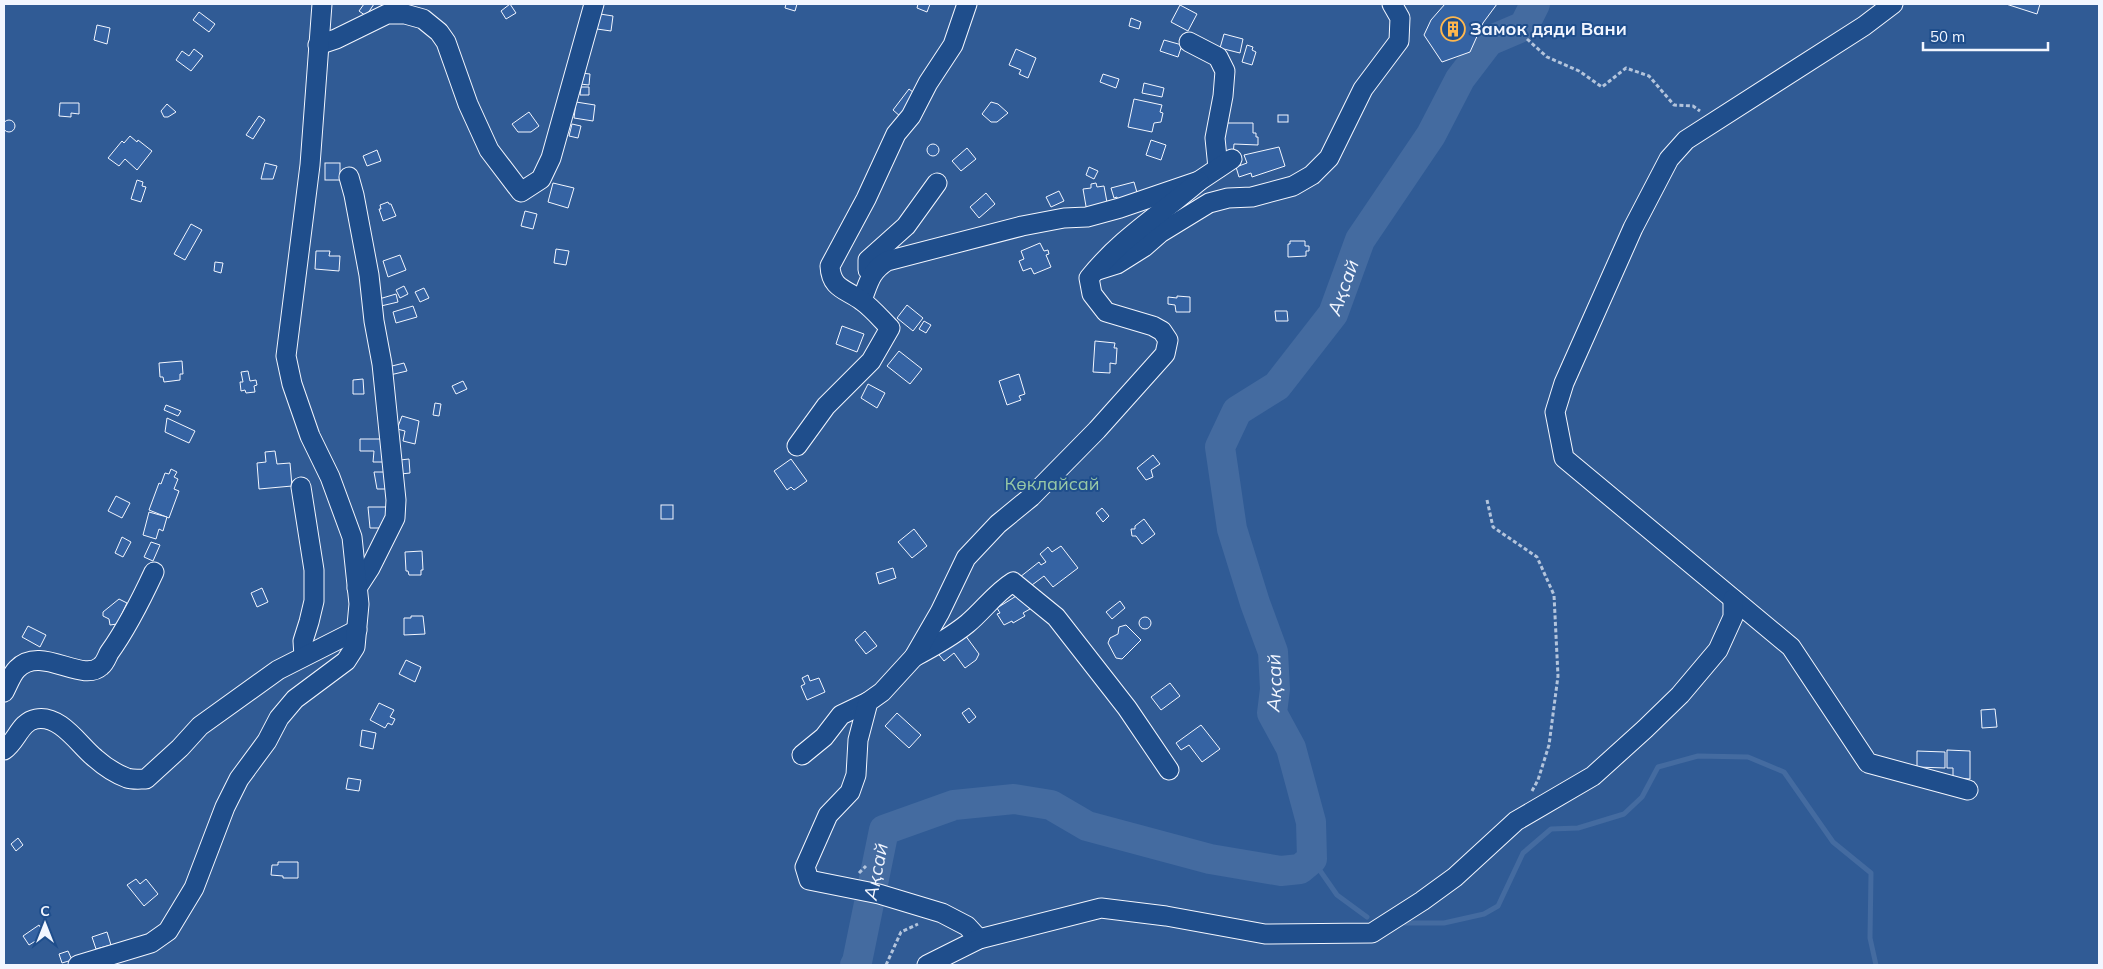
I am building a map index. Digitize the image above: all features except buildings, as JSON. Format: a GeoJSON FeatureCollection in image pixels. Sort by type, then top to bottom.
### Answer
{"type":"FeatureCollection","features":[{"type":"Feature","properties":{"kind":"street"},"geometry":{"type":"LineString","coordinates":[[78,965],[151,943],[168,931],[194,888],[225,807],[240,779],[267,741],[279,718],[295,699],[346,661],[355,647],[359,604],[352,537],[330,477],[310,436],[292,384],[286,356],[310,165],[322,4]]}},
{"type":"Feature","properties":{"kind":"street"},"geometry":{"type":"LineString","coordinates":[[318,45],[336,39],[387,14],[405,14],[423,19],[439,32],[446,42],[468,104],[489,150],[521,192],[541,180],[551,158],[594,4]]}},
{"type":"Feature","properties":{"kind":"street"},"geometry":{"type":"LineString","coordinates":[[798,446],[826,406],[871,361],[890,328],[862,300],[837,285],[830,276],[830,266],[866,199],[896,134],[911,116],[928,83],[953,45],[967,4]]}},
{"type":"Feature","properties":{"kind":"street"},"geometry":{"type":"LineString","coordinates":[[1094,271],[1117,264],[1144,247],[1160,233],[1209,203],[1228,198],[1252,197],[1293,186],[1312,175],[1329,158],[1363,89],[1399,41],[1400,18],[1392,4]]}},
{"type":"Feature","properties":{"kind":"street"},"geometry":{"type":"LineString","coordinates":[[1893,4],[1857,31],[1686,140],[1669,159],[1633,228],[1594,314],[1564,383],[1555,412],[1564,458],[1791,647],[1868,763],[1968,790]]}},
{"type":"Feature","properties":{"kind":"street"},"geometry":{"type":"LineString","coordinates":[[802,754],[824,737],[841,715],[868,702],[882,692],[914,656],[940,612],[966,558],[998,524],[1031,497],[1098,430],[1165,354],[1168,340],[1162,331],[1137,320],[1106,312],[1092,294],[1088,278],[1125,239],[1225,163],[1215,138],[1223,96],[1225,71],[1218,57],[1189,42]]}},
{"type":"Feature","properties":{"kind":"street"},"geometry":{"type":"LineString","coordinates":[[349,177],[354,195],[382,364],[396,500],[395,518],[370,568],[357,588]]}},
{"type":"Feature","properties":{"kind":"street"},"geometry":{"type":"LineString","coordinates":[[862,300],[875,269],[886,261],[903,255],[1030,224],[1064,218],[1087,217],[1199,181]]}},
{"type":"Feature","properties":{"kind":"street"},"geometry":{"type":"LineString","coordinates":[[871,276],[868,269],[868,260],[906,226],[937,182]]}},
{"type":"Feature","properties":{"kind":"street"},"geometry":{"type":"LineString","coordinates":[[301,487],[314,570],[314,601],[310,622],[303,641],[304,656]]}},
{"type":"Feature","properties":{"kind":"street"},"geometry":{"type":"LineString","coordinates":[[4,692],[16,669],[27,662],[39,660],[78,670],[92,670],[102,666],[121,637],[154,572]]}},
{"type":"Feature","properties":{"kind":"street"},"geometry":{"type":"LineString","coordinates":[[914,656],[933,647],[966,625],[1004,588],[1013,582],[1056,617],[1127,708],[1170,770]]}},
{"type":"Feature","properties":{"kind":"street"},"geometry":{"type":"LineString","coordinates":[[927,965],[979,939],[1101,908],[1166,916],[1265,934],[1372,932],[1422,901],[1455,877],[1516,821],[1593,776],[1680,695],[1718,650],[1732,617],[1733,600]]}},
{"type":"Feature","properties":{"kind":"street"},"geometry":{"type":"LineString","coordinates":[[4,750],[10,745],[24,725],[36,719],[50,719],[95,758],[116,772],[130,779],[146,779],[180,748],[200,726],[278,670],[357,630]]}},
{"type":"Feature","properties":{"kind":"street"},"geometry":{"type":"LineString","coordinates":[[868,702],[858,740],[856,775],[850,792],[828,815],[805,867],[809,880],[870,893],[942,913],[967,926],[979,939]]}},
{"type":"Feature","properties":{"kind":"path"},"geometry":{"type":"LineString","coordinates":[[1527,38],[1547,56],[1579,71],[1602,87],[1626,68],[1649,76],[1674,105],[1693,106],[1715,121]]}},
{"type":"Feature","properties":{"kind":"path"},"geometry":{"type":"LineString","coordinates":[[1487,500],[1493,527],[1537,557],[1554,595],[1558,676],[1554,709],[1549,745],[1538,780],[1529,796]]}},
{"type":"Feature","properties":{"kind":"path"},"geometry":{"type":"LineString","coordinates":[[886,965],[900,932],[942,913]]}},
{"type":"Feature","properties":{"kind":"shaded area","name":"Көклайсай"},"geometry":{"type":"Polygon","coordinates":[[[4,4],[2099,4],[2099,965],[4,965],[4,4]]]}},
{"type":"Feature","properties":{"kind":"waterway","name":"Ақсай"},"geometry":{"type":"LineString","coordinates":[[855,965],[884,830],[954,805],[1014,799],[1051,805],[1087,826],[1210,859],[1281,871],[1300,869],[1312,859],[1311,822],[1291,748],[1272,713],[1275,689],[1273,652],[1255,603],[1232,529],[1220,447],[1237,411],[1277,386],[1333,314],[1360,240],[1431,135],[1460,79],[1489,41],[1524,26],[1535,4]]}},
{"type":"Feature","properties":{"kind":"waterway"},"geometry":{"type":"LineString","coordinates":[[1405,923],[1444,923],[1484,914],[1498,906],[1523,853],[1551,829],[1578,828],[1624,814],[1642,797],[1658,767],[1698,756],[1748,757],[1784,772],[1833,842],[1871,873],[1870,938],[1876,965]]}},
{"type":"Feature","properties":{"kind":"waterway"},"geometry":{"type":"LineString","coordinates":[[1312,859],[1337,895],[1367,917]]}},
{"type":"Feature","properties":{"kind":"place","name":"Замок дяди Вани"},"geometry":{"type":"Point","coordinates":[1453,29]}}]}
